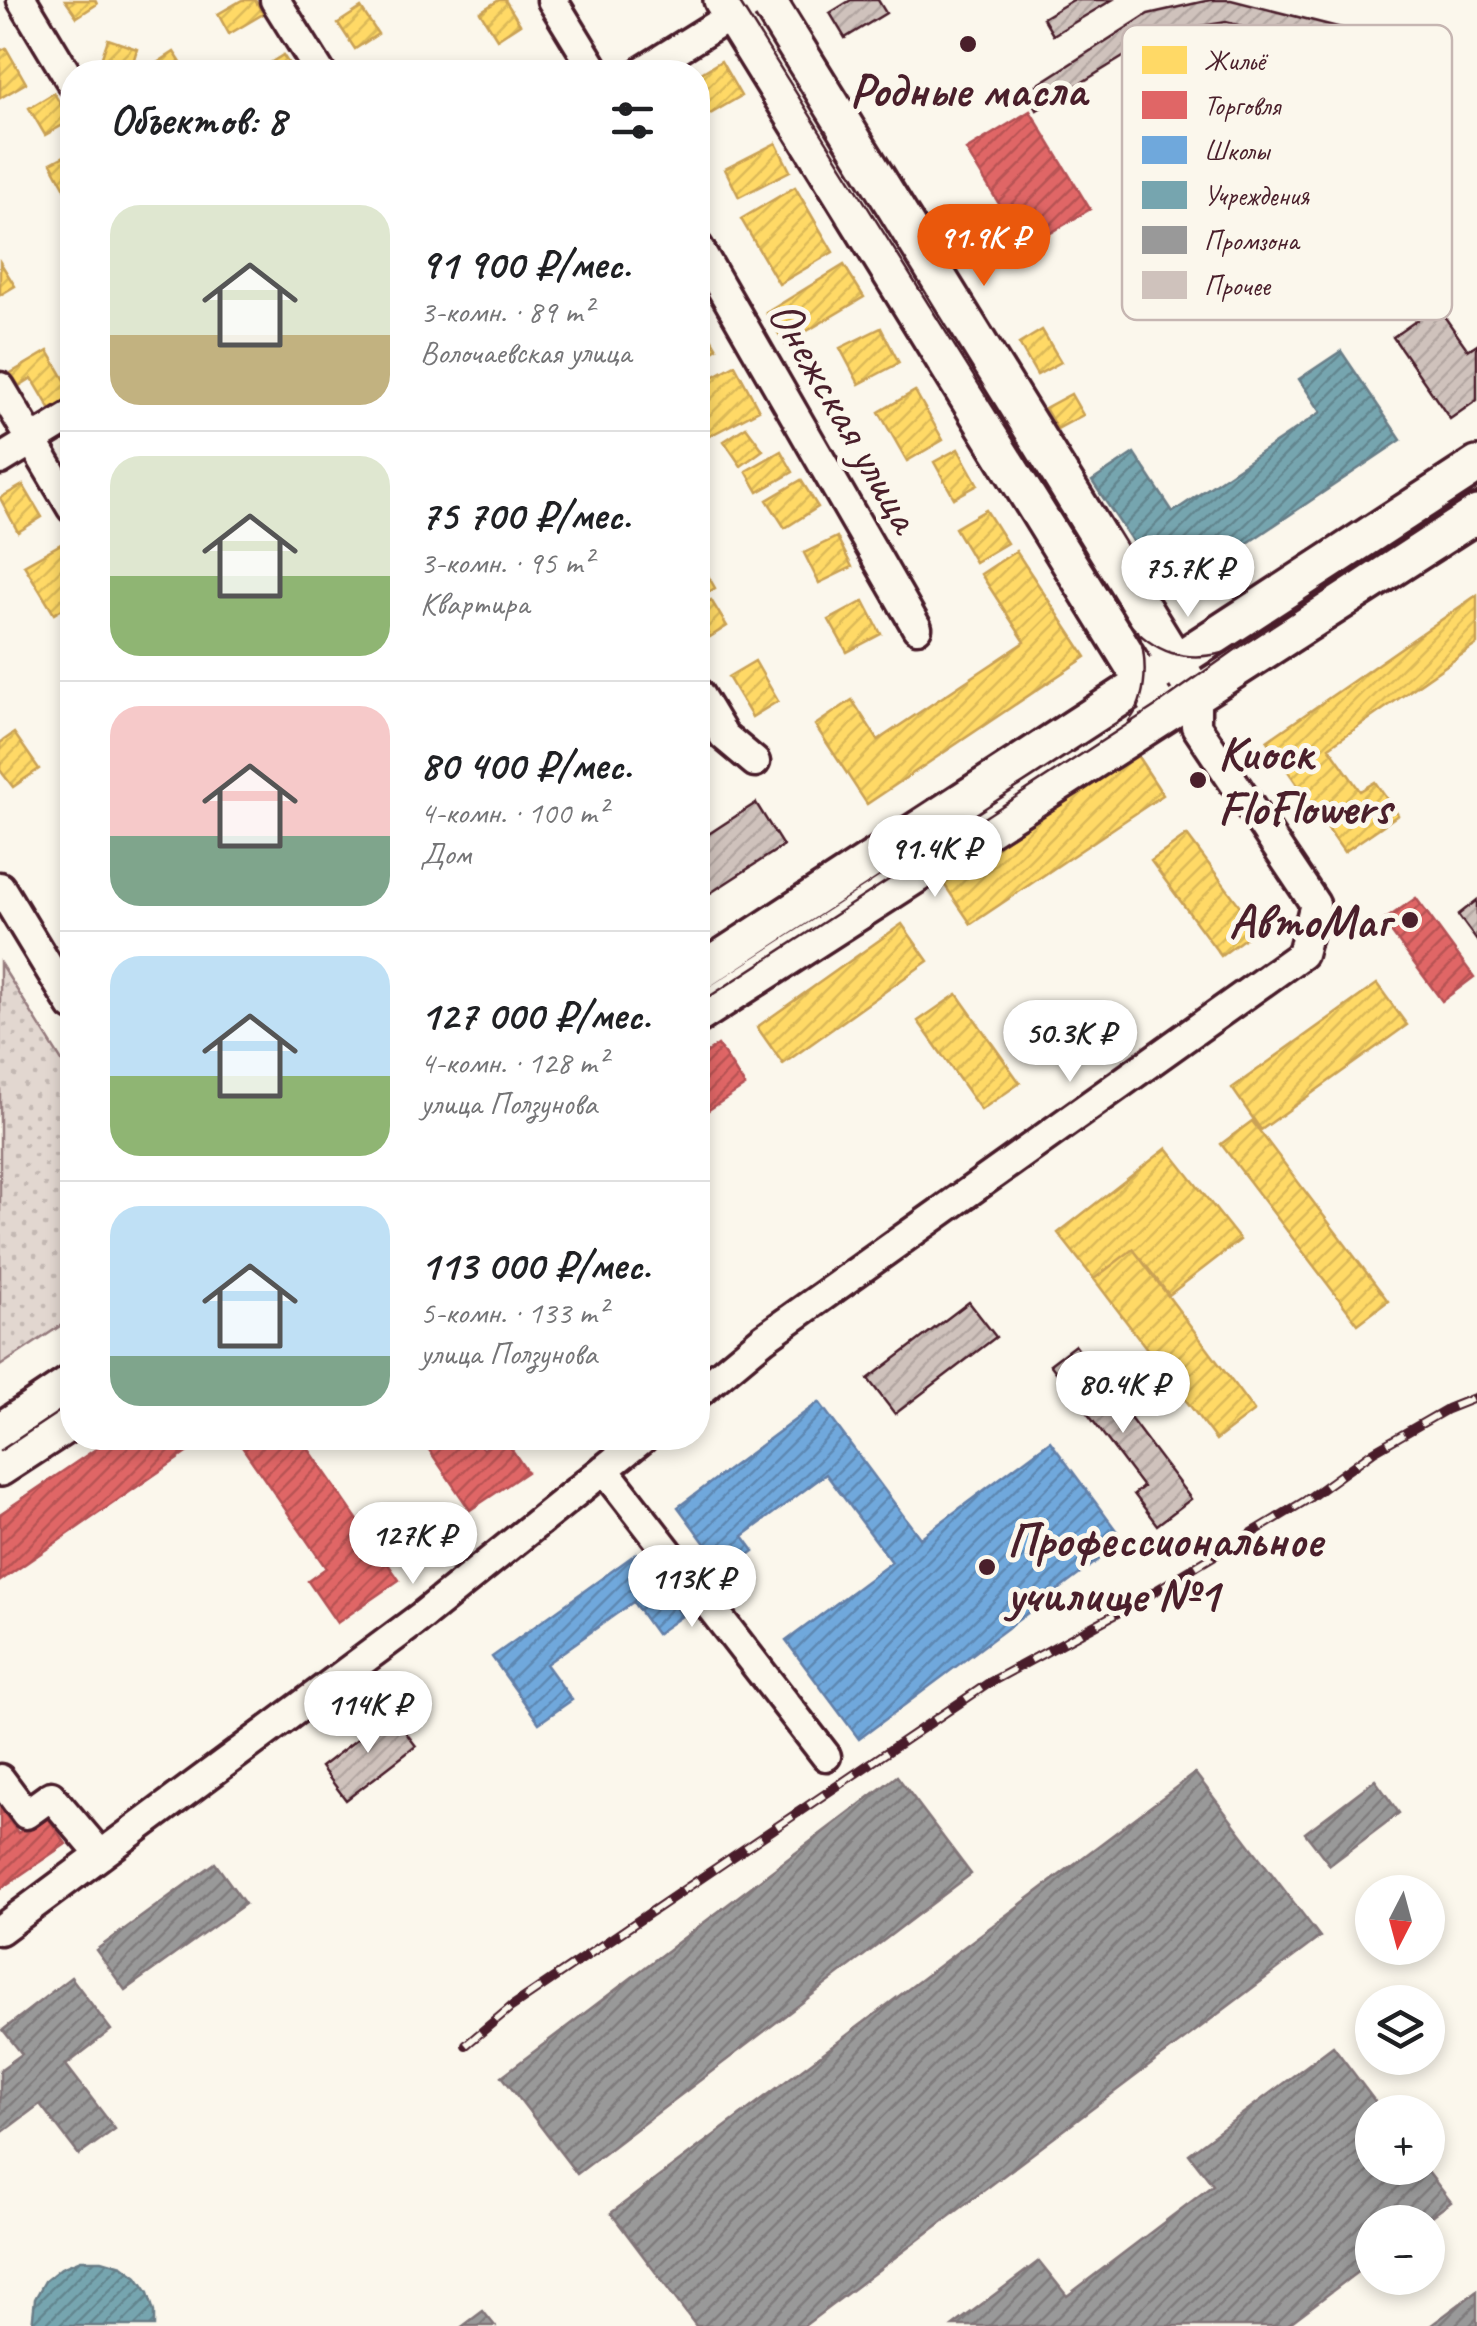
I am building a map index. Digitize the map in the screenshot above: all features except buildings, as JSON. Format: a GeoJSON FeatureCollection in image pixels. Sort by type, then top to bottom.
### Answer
{"type":"FeatureCollection","features":[{"type":"Feature","properties":{"kind":"main road"},"geometry":{"type":"LineString","coordinates":[[767,0],[1176,662],[1186,711]]}},
{"type":"Feature","properties":{"kind":"main road"},"geometry":{"type":"LineString","coordinates":[[737,5],[1144,682],[1186,711]]}},
{"type":"Feature","properties":{"kind":"main road"},"geometry":{"type":"LineString","coordinates":[[710,966],[1477,465]]}},
{"type":"Feature","properties":{"kind":"main road"},"geometry":{"type":"LineString","coordinates":[[710,1008],[1186,711],[1477,514]]}},
{"type":"Feature","properties":{"kind":"main road"},"geometry":{"type":"LineString","coordinates":[[0,1432],[60,1392]]}},
{"type":"Feature","properties":{"kind":"main road"},"geometry":{"type":"LineString","coordinates":[[0,1468],[60,1429]]}},
{"type":"Feature","properties":{"kind":"street"},"geometry":{"type":"LineString","coordinates":[[22,0],[60,63]]}},
{"type":"Feature","properties":{"kind":"street"},"geometry":{"type":"LineString","coordinates":[[275,0],[312,60]]}},
{"type":"Feature","properties":{"kind":"street"},"geometry":{"type":"LineString","coordinates":[[552,0],[589,60]]}},
{"type":"Feature","properties":{"kind":"street"},"geometry":{"type":"LineString","coordinates":[[658,60],[737,5]]}},
{"type":"Feature","properties":{"kind":"street","name":"Онежская улица"},"geometry":{"type":"LineString","coordinates":[[710,268],[916,628]]}},
{"type":"Feature","properties":{"kind":"street"},"geometry":{"type":"LineString","coordinates":[[0,386],[60,488]]}},
{"type":"Feature","properties":{"kind":"street"},"geometry":{"type":"LineString","coordinates":[[0,460],[60,423]]}},
{"type":"Feature","properties":{"kind":"street"},"geometry":{"type":"LineString","coordinates":[[710,1383],[786,1322],[1302,954],[1315,904],[1186,711]]}},
{"type":"Feature","properties":{"kind":"street"},"geometry":{"type":"LineString","coordinates":[[710,713],[724,736],[755,762]]}},
{"type":"Feature","properties":{"kind":"street"},"geometry":{"type":"LineString","coordinates":[[0,887],[60,986]]}},
{"type":"Feature","properties":{"kind":"street"},"geometry":{"type":"LineString","coordinates":[[0,1930],[422,1616],[627,1450]]}},
{"type":"Feature","properties":{"kind":"street"},"geometry":{"type":"LineString","coordinates":[[604,1469],[826,1756]]}},
{"type":"Feature","properties":{"kind":"street"},"geometry":{"type":"LineString","coordinates":[[0,1779],[26,1814],[51,1796],[101,1855]]}},
{"type":"Feature","properties":{"kind":"shaded area"},"geometry":{"type":"Polygon","coordinates":[[[0,963],[60,1058],[60,1326],[0,1366],[0,963]]]}},
{"type":"Feature","properties":{"kind":"tram line"},"geometry":{"type":"LineString","coordinates":[[738,0],[1127,621],[1149,641],[1172,653],[1198,656],[1227,652]]}},
{"type":"Feature","properties":{"kind":"tram line"},"geometry":{"type":"LineString","coordinates":[[710,996],[1477,492]]}},
{"type":"Feature","properties":{"kind":"tram line"},"geometry":{"type":"LineString","coordinates":[[1129,721],[1143,690],[1143,653],[1138,631]]}},
{"type":"Feature","properties":{"kind":"tram line"},"geometry":{"type":"LineString","coordinates":[[0,1451],[60,1411]]}},
{"type":"Feature","properties":{"kind":"railway"},"geometry":{"type":"LineString","coordinates":[[466,2045],[511,2007],[989,1683],[1132,1605],[1305,1501],[1374,1451],[1447,1409],[1477,1397]]}},
{"type":"Feature","properties":{"kind":"place","name":"Родные масла"},"geometry":{"type":"Point","coordinates":[968,44]}},
{"type":"Feature","properties":{"kind":"place","name":"Киоск FloFlowers"},"geometry":{"type":"Point","coordinates":[1198,780]}},
{"type":"Feature","properties":{"kind":"place","name":"АвтоМаг"},"geometry":{"type":"Point","coordinates":[1410,920]}},
{"type":"Feature","properties":{"kind":"place","name":"Профессиональное училище №1"},"geometry":{"type":"Point","coordinates":[987,1567]}}]}
